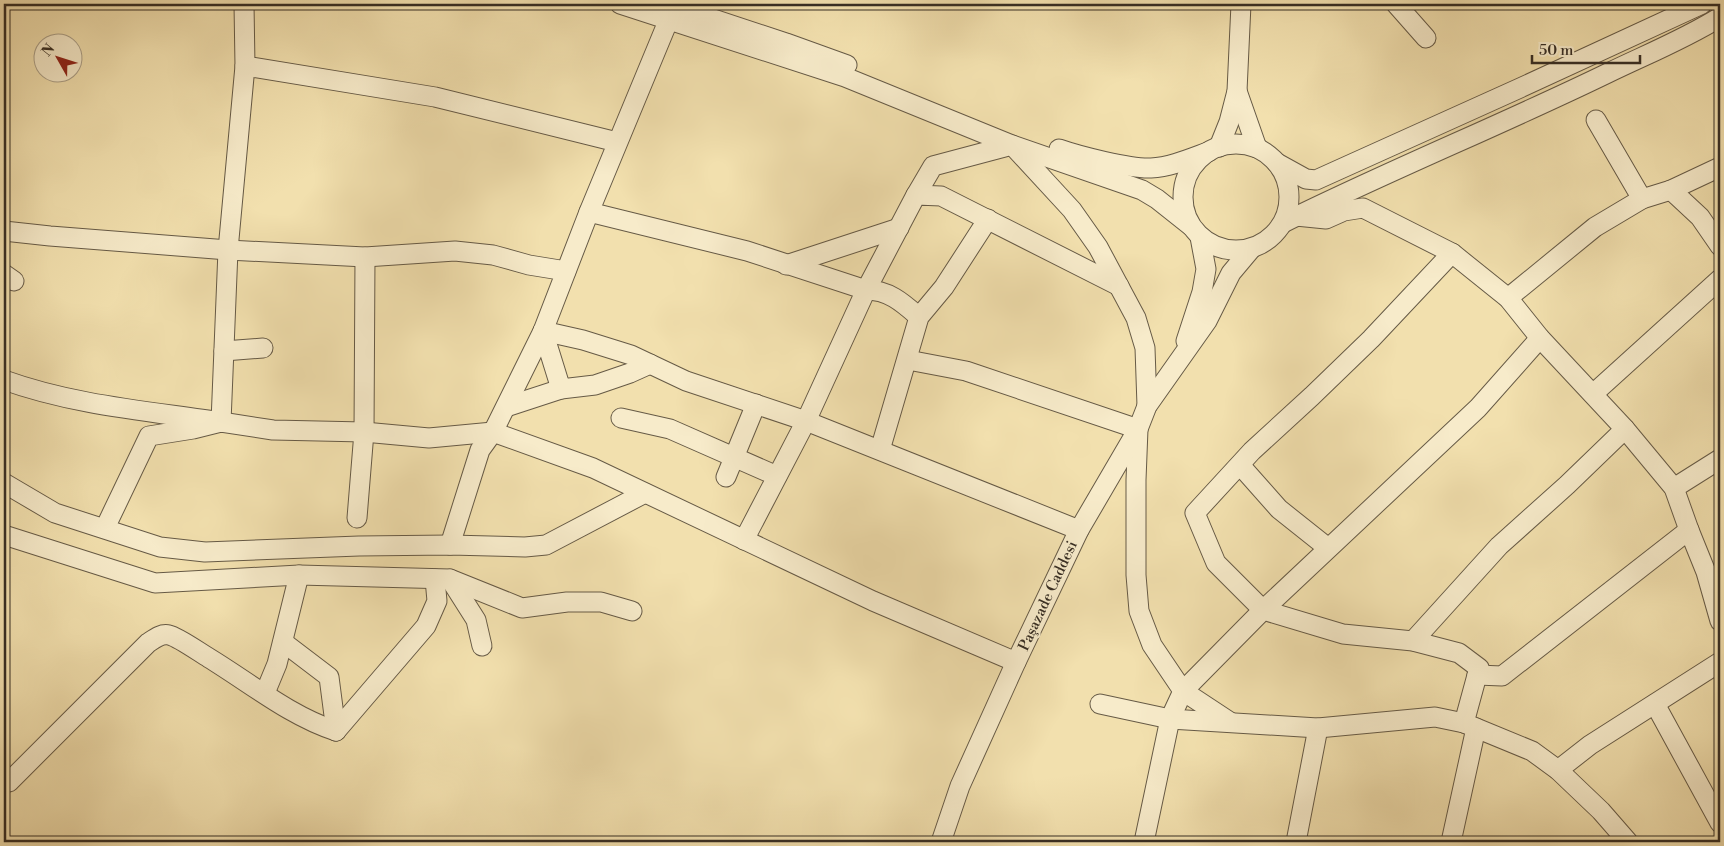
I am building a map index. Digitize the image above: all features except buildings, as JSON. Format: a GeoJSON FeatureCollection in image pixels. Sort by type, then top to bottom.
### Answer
{"type":"FeatureCollection","features":[{"type":"Feature","properties":{"kind":"street"},"geometry":{"type":"LineString","coordinates":[[220,422],[228,250],[245,66],[244,4]]}},
{"type":"Feature","properties":{"kind":"street"},"geometry":{"type":"LineString","coordinates":[[620,4],[668,12],[786,42],[1066,152],[1125,166],[1150,168],[1174,164],[1213,150],[1238,144],[1257,148],[1268,154],[1284,174],[1289,192],[1288,211],[1290,219]]}},
{"type":"Feature","properties":{"kind":"street"},"geometry":{"type":"LineString","coordinates":[[1180,362],[1204,284],[1206,269],[1196,232],[1185,213],[1183,200],[1184,186],[1193,167],[1213,150],[1229,122],[1237,91],[1241,4]]}},
{"type":"Feature","properties":{"kind":"street"},"geometry":{"type":"LineString","coordinates":[[1396,4],[1426,38]]}},
{"type":"Feature","properties":{"kind":"street"},"geometry":{"type":"LineString","coordinates":[[1277,163],[1306,179],[1316,180],[1702,4]]}},
{"type":"Feature","properties":{"kind":"street"},"geometry":{"type":"LineString","coordinates":[[450,545],[480,450],[493,432],[543,332],[668,12]]}},
{"type":"Feature","properties":{"kind":"street"},"geometry":{"type":"LineString","coordinates":[[668,12],[845,77],[1012,145],[1142,190],[1157,199],[1211,245],[1225,250],[1238,251],[1252,248],[1265,242],[1290,219],[1344,192],[1530,111],[1720,16]]}},
{"type":"Feature","properties":{"kind":"street"},"geometry":{"type":"LineString","coordinates":[[245,66],[435,97],[617,142]]}},
{"type":"Feature","properties":{"kind":"street"},"geometry":{"type":"LineString","coordinates":[[1237,91],[1257,148]]}},
{"type":"Feature","properties":{"kind":"street"},"geometry":{"type":"LineString","coordinates":[[1596,120],[1642,199]]}},
{"type":"Feature","properties":{"kind":"street"},"geometry":{"type":"LineString","coordinates":[[744,540],[806,421],[866,290],[933,166],[1012,145]]}},
{"type":"Feature","properties":{"kind":"street"},"geometry":{"type":"LineString","coordinates":[[1012,145],[1072,210],[1098,247],[1136,318],[1145,348],[1148,406]]}},
{"type":"Feature","properties":{"kind":"street"},"geometry":{"type":"LineString","coordinates":[[1508,298],[1595,227],[1642,199],[1671,190],[1720,167]]}},
{"type":"Feature","properties":{"kind":"street"},"geometry":{"type":"LineString","coordinates":[[1671,190],[1700,218],[1720,246]]}},
{"type":"Feature","properties":{"kind":"street"},"geometry":{"type":"LineString","coordinates":[[916,195],[941,196],[1119,286]]}},
{"type":"Feature","properties":{"kind":"street"},"geometry":{"type":"LineString","coordinates":[[1290,219],[1326,219],[1344,211],[1364,208],[1452,253],[1508,298],[1540,338],[1625,429],[1674,488],[1689,530],[1713,568],[1720,622]]}},
{"type":"Feature","properties":{"kind":"street"},"geometry":{"type":"LineString","coordinates":[[589,212],[747,251],[866,290],[878,290],[898,299],[919,317]]}},
{"type":"Feature","properties":{"kind":"street"},"geometry":{"type":"LineString","coordinates":[[880,450],[908,360],[919,317],[944,287],[988,219]]}},
{"type":"Feature","properties":{"kind":"street"},"geometry":{"type":"LineString","coordinates":[[786,265],[899,228]]}},
{"type":"Feature","properties":{"kind":"street"},"geometry":{"type":"LineString","coordinates":[[4,231],[228,250],[366,256],[455,251],[493,255],[529,266],[566,271]]}},
{"type":"Feature","properties":{"kind":"street","name":"Paşazade Caddesi"},"geometry":{"type":"LineString","coordinates":[[941,842],[960,786],[1079,530],[1138,429],[1148,406],[1207,321],[1231,273],[1252,248]]}},
{"type":"Feature","properties":{"kind":"street"},"geometry":{"type":"LineString","coordinates":[[1451,842],[1479,668],[1459,652],[1412,641],[1343,634],[1263,610],[1216,563],[1195,513],[1240,465],[1371,339],[1452,253]]}},
{"type":"Feature","properties":{"kind":"street"},"geometry":{"type":"LineString","coordinates":[[358,518],[364,432],[366,256]]}},
{"type":"Feature","properties":{"kind":"street"},"geometry":{"type":"LineString","coordinates":[[1592,394],[1720,279]]}},
{"type":"Feature","properties":{"kind":"street"},"geometry":{"type":"LineString","coordinates":[[543,332],[584,340],[630,355],[686,381],[806,421],[1079,530]]}},
{"type":"Feature","properties":{"kind":"street"},"geometry":{"type":"LineString","coordinates":[[543,332],[561,389]]}},
{"type":"Feature","properties":{"kind":"street"},"geometry":{"type":"LineString","coordinates":[[1144,842],[1170,719],[1183,691],[1263,610],[1478,408],[1540,338]]}},
{"type":"Feature","properties":{"kind":"street"},"geometry":{"type":"LineString","coordinates":[[224,351],[264,348]]}},
{"type":"Feature","properties":{"kind":"street"},"geometry":{"type":"LineString","coordinates":[[908,360],[966,371],[1138,429],[1136,575],[1139,611],[1152,645],[1183,691],[1232,723]]}},
{"type":"Feature","properties":{"kind":"street"},"geometry":{"type":"LineString","coordinates":[[506,407],[561,389],[595,385],[650,364]]}},
{"type":"Feature","properties":{"kind":"street"},"geometry":{"type":"LineString","coordinates":[[4,380],[28,389],[63,398],[273,430],[364,432],[429,438],[493,432],[593,468],[873,601],[1016,662]]}},
{"type":"Feature","properties":{"kind":"street"},"geometry":{"type":"LineString","coordinates":[[726,477],[756,404]]}},
{"type":"Feature","properties":{"kind":"street"},"geometry":{"type":"LineString","coordinates":[[621,418],[670,429],[777,476]]}},
{"type":"Feature","properties":{"kind":"street"},"geometry":{"type":"LineString","coordinates":[[105,528],[150,436],[193,429],[220,422]]}},
{"type":"Feature","properties":{"kind":"street"},"geometry":{"type":"LineString","coordinates":[[1412,641],[1499,546],[1567,485],[1625,429]]}},
{"type":"Feature","properties":{"kind":"street"},"geometry":{"type":"LineString","coordinates":[[1674,488],[1720,459]]}},
{"type":"Feature","properties":{"kind":"street"},"geometry":{"type":"LineString","coordinates":[[1240,465],[1279,509],[1328,548]]}},
{"type":"Feature","properties":{"kind":"street"},"geometry":{"type":"LineString","coordinates":[[4,483],[56,513],[160,548],[205,552],[450,545],[525,547],[546,545],[645,493]]}},
{"type":"Feature","properties":{"kind":"street"},"geometry":{"type":"LineString","coordinates":[[1477,675],[1502,676],[1689,530]]}},
{"type":"Feature","properties":{"kind":"street"},"geometry":{"type":"LineString","coordinates":[[4,535],[155,583],[299,576],[443,579],[522,608],[567,602],[601,602],[632,611]]}},
{"type":"Feature","properties":{"kind":"street"},"geometry":{"type":"LineString","coordinates":[[265,693],[278,664],[299,576]]}},
{"type":"Feature","properties":{"kind":"street"},"geometry":{"type":"LineString","coordinates":[[443,579],[476,620],[482,646]]}},
{"type":"Feature","properties":{"kind":"street"},"geometry":{"type":"LineString","coordinates":[[336,731],[426,626],[437,602],[443,579]]}},
{"type":"Feature","properties":{"kind":"street"},"geometry":{"type":"LineString","coordinates":[[4,783],[9,782],[148,644],[158,636],[168,634],[320,726],[336,731]]}},
{"type":"Feature","properties":{"kind":"street"},"geometry":{"type":"LineString","coordinates":[[283,642],[329,677],[336,731]]}},
{"type":"Feature","properties":{"kind":"street"},"geometry":{"type":"LineString","coordinates":[[1558,770],[1590,745],[1720,662]]}},
{"type":"Feature","properties":{"kind":"street"},"geometry":{"type":"LineString","coordinates":[[1100,704],[1170,719],[1318,728],[1435,717],[1470,725],[1532,751],[1558,770],[1601,811],[1628,842]]}},
{"type":"Feature","properties":{"kind":"street"},"geometry":{"type":"LineString","coordinates":[[1655,704],[1720,823]]}},
{"type":"Feature","properties":{"kind":"street"},"geometry":{"type":"LineString","coordinates":[[1296,842],[1318,728]]}}]}
